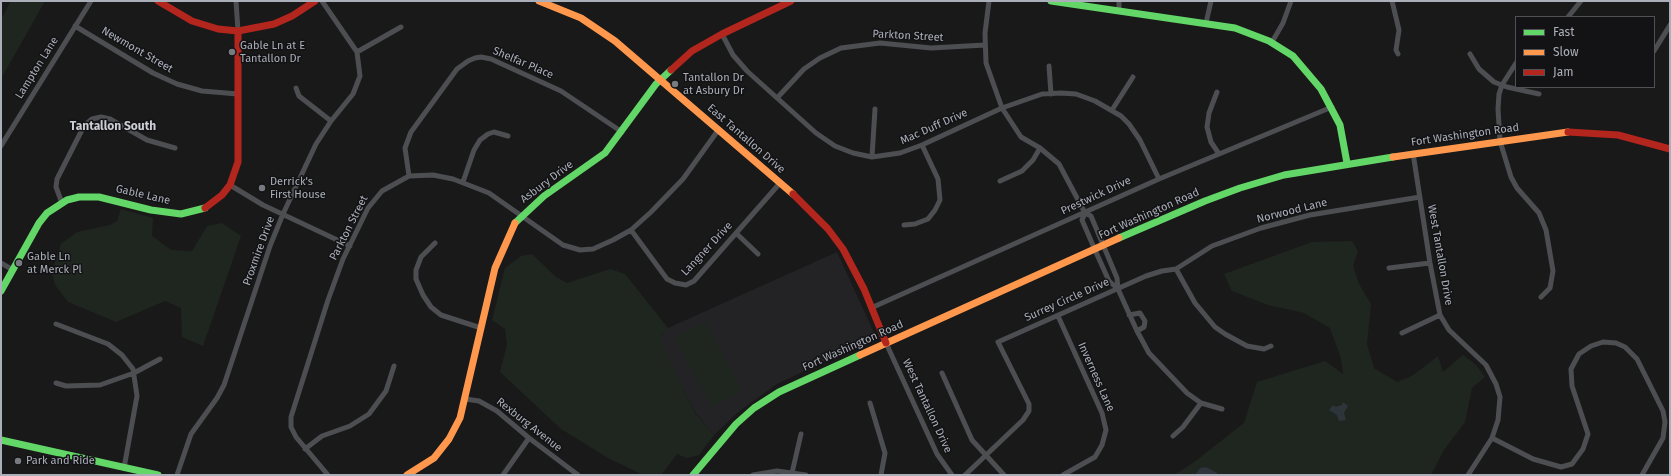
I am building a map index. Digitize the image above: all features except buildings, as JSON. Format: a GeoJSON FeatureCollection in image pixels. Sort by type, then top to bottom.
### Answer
{"type":"FeatureCollection","features":[{"type":"Feature","properties":{"kind":"street","name":"Lampton Lane"},"geometry":{"type":"LineString","coordinates":[[1,146],[91,1]]}},
{"type":"Feature","properties":{"kind":"street"},"geometry":{"type":"LineString","coordinates":[[158,1],[192,21],[218,29],[238,31],[274,24],[292,16],[315,1]]}},
{"type":"Feature","properties":{"kind":"street","name":"Gable Lane"},"geometry":{"type":"LineString","coordinates":[[1,292],[39,223],[47,213],[72,198],[93,196],[162,212],[189,213],[211,204],[230,185],[238,162],[238,31],[236,1]]}},
{"type":"Feature","properties":{"kind":"street","name":"Proxmire Drive"},"geometry":{"type":"LineString","coordinates":[[177,475],[191,434],[217,398],[224,385],[270,246],[316,144],[331,121],[353,94],[358,83],[360,69],[357,52],[322,1]]}},
{"type":"Feature","properties":{"kind":"street","name":"East Tantallon Drive"},"geometry":{"type":"LineString","coordinates":[[539,1],[581,18],[602,31],[803,202],[836,238],[853,266],[886,343]]}},
{"type":"Feature","properties":{"kind":"street","name":"Asbury Drive"},"geometry":{"type":"LineString","coordinates":[[407,475],[427,464],[443,447],[455,431],[462,414],[481,328],[499,258],[510,232],[522,216],[544,196],[605,153],[661,80],[692,51],[722,34],[791,1]]}},
{"type":"Feature","properties":{"kind":"street"},"geometry":{"type":"LineString","coordinates":[[989,1],[984,46],[989,74],[1002,108],[1018,134],[1040,148],[1060,164],[1085,213],[1091,216],[1118,280],[1118,289],[1129,315],[1149,353],[1187,393],[1201,403],[1222,409]]}},
{"type":"Feature","properties":{"kind":"street"},"geometry":{"type":"LineString","coordinates":[[1051,1],[1245,30],[1272,42],[1293,56],[1322,89],[1332,107],[1343,135],[1347,163]]}},
{"type":"Feature","properties":{"kind":"street"},"geometry":{"type":"LineString","coordinates":[[1118,11],[1119,1]]}},
{"type":"Feature","properties":{"kind":"street"},"geometry":{"type":"LineString","coordinates":[[1206,23],[1211,1]]}},
{"type":"Feature","properties":{"kind":"street"},"geometry":{"type":"LineString","coordinates":[[1272,42],[1283,23],[1291,1]]}},
{"type":"Feature","properties":{"kind":"street"},"geometry":{"type":"LineString","coordinates":[[1392,1],[1399,30],[1398,54]]}},
{"type":"Feature","properties":{"kind":"street"},"geometry":{"type":"LineString","coordinates":[[1569,16],[1581,1]]}},
{"type":"Feature","properties":{"kind":"street"},"geometry":{"type":"LineString","coordinates":[[1655,49],[1670,25]]}},
{"type":"Feature","properties":{"kind":"street","name":"Newmont Street"},"geometry":{"type":"LineString","coordinates":[[75,26],[152,73],[177,84],[202,91],[238,94]]}},
{"type":"Feature","properties":{"kind":"street"},"geometry":{"type":"LineString","coordinates":[[357,52],[401,27]]}},
{"type":"Feature","properties":{"kind":"street","name":"Mac Duff Drive"},"geometry":{"type":"LineString","coordinates":[[722,34],[738,62],[777,98],[829,142],[848,151],[872,157],[900,153],[922,145],[1002,108],[1035,96],[1068,93],[1082,96],[1112,110],[1129,124],[1140,140],[1159,178]]}},
{"type":"Feature","properties":{"kind":"street","name":"Parkton Street"},"geometry":{"type":"LineString","coordinates":[[777,98],[804,69],[820,58],[841,48],[875,43],[931,48],[984,46]]}},
{"type":"Feature","properties":{"kind":"street"},"geometry":{"type":"LineString","coordinates":[[1470,54],[1483,73],[1502,85],[1539,94]]}},
{"type":"Feature","properties":{"kind":"street","name":"Shelfar Place"},"geometry":{"type":"LineString","coordinates":[[409,176],[405,148],[410,132],[457,69],[468,61],[476,58],[482,57],[491,59],[554,87],[622,132]]}},
{"type":"Feature","properties":{"kind":"street"},"geometry":{"type":"LineString","coordinates":[[1515,65],[1502,85],[1498,109],[1500,141],[1511,177],[1517,188],[1539,213],[1546,230],[1553,275],[1550,288],[1540,297]]}},
{"type":"Feature","properties":{"kind":"street"},"geometry":{"type":"LineString","coordinates":[[1049,66],[1052,94]]}},
{"type":"Feature","properties":{"kind":"street"},"geometry":{"type":"LineString","coordinates":[[1112,110],[1133,77]]}},
{"type":"Feature","properties":{"kind":"street"},"geometry":{"type":"LineString","coordinates":[[296,88],[299,96],[331,121]]}},
{"type":"Feature","properties":{"kind":"street"},"geometry":{"type":"LineString","coordinates":[[1217,92],[1209,113],[1207,127],[1211,142],[1219,154]]}},
{"type":"Feature","properties":{"kind":"street","name":"Prestwick Drive"},"geometry":{"type":"LineString","coordinates":[[871,308],[1085,213],[1159,178],[1332,107]]}},
{"type":"Feature","properties":{"kind":"street"},"geometry":{"type":"LineString","coordinates":[[872,157],[875,109]]}},
{"type":"Feature","properties":{"kind":"street"},"geometry":{"type":"LineString","coordinates":[[62,203],[56,187],[57,179],[84,126],[92,119],[102,117],[110,119],[147,140],[175,148]]}},
{"type":"Feature","properties":{"kind":"street","name":"Parkton Street"},"geometry":{"type":"LineString","coordinates":[[328,475],[296,437],[291,427],[293,408],[331,293],[350,246],[368,208],[377,196],[389,186],[409,176],[433,175],[463,182],[489,193],[563,245],[580,250],[601,247],[631,230],[678,184],[719,129]]}},
{"type":"Feature","properties":{"kind":"street"},"geometry":{"type":"LineString","coordinates":[[463,182],[474,150],[480,140],[488,134],[494,132],[508,136]]}},
{"type":"Feature","properties":{"kind":"street","name":"Fort Washington Road"},"geometry":{"type":"LineString","coordinates":[[694,475],[724,436],[761,404],[801,381],[1104,245],[1240,188],[1284,175],[1347,163],[1554,134],[1587,132],[1618,135],[1670,149]]}},
{"type":"Feature","properties":{"kind":"street"},"geometry":{"type":"LineString","coordinates":[[904,225],[915,224],[928,219],[936,210],[940,200],[938,179],[922,145]]}},
{"type":"Feature","properties":{"kind":"street"},"geometry":{"type":"LineString","coordinates":[[1000,181],[1025,169],[1040,148]]}},
{"type":"Feature","properties":{"kind":"street","name":"West Tantallon Drive"},"geometry":{"type":"LineString","coordinates":[[1414,154],[1430,262],[1440,315],[1450,330],[1486,365],[1496,384],[1500,405],[1492,438],[1468,475]]}},
{"type":"Feature","properties":{"kind":"street","name":"Langner Drive"},"geometry":{"type":"LineString","coordinates":[[631,230],[667,279],[675,283],[686,285],[694,281],[780,183]]}},
{"type":"Feature","properties":{"kind":"street"},"geometry":{"type":"LineString","coordinates":[[230,185],[263,205],[350,246]]}},
{"type":"Feature","properties":{"kind":"street","name":"Norwood Lane"},"geometry":{"type":"LineString","coordinates":[[1176,268],[1212,246],[1261,228],[1317,214],[1420,197]]}},
{"type":"Feature","properties":{"kind":"street"},"geometry":{"type":"LineString","coordinates":[[1085,213],[1082,220],[1094,250],[1109,281],[1118,289]]}},
{"type":"Feature","properties":{"kind":"street"},"geometry":{"type":"LineString","coordinates":[[736,233],[758,254]]}},
{"type":"Feature","properties":{"kind":"street"},"geometry":{"type":"LineString","coordinates":[[435,244],[421,257],[416,270],[418,284],[423,295],[431,307],[441,315],[481,328]]}},
{"type":"Feature","properties":{"kind":"street"},"geometry":{"type":"LineString","coordinates":[[1389,268],[1430,262]]}},
{"type":"Feature","properties":{"kind":"street"},"geometry":{"type":"LineString","coordinates":[[1,263],[13,270]]}},
{"type":"Feature","properties":{"kind":"street"},"geometry":{"type":"LineString","coordinates":[[1176,268],[1195,304],[1215,327],[1247,346],[1264,350],[1271,346]]}},
{"type":"Feature","properties":{"kind":"street","name":"Surrey Circle Drive"},"geometry":{"type":"LineString","coordinates":[[965,475],[1025,417],[1029,409],[1029,404],[998,342],[1156,272],[1176,268]]}},
{"type":"Feature","properties":{"kind":"street"},"geometry":{"type":"LineString","coordinates":[[1129,315],[1140,313],[1145,321],[1144,327],[1137,331]]}},
{"type":"Feature","properties":{"kind":"street"},"geometry":{"type":"LineString","coordinates":[[1402,333],[1440,315]]}},
{"type":"Feature","properties":{"kind":"street","name":"Inverness Lane"},"geometry":{"type":"LineString","coordinates":[[1058,316],[1102,413],[1106,430],[1102,445],[1095,457],[1063,475]]}},
{"type":"Feature","properties":{"kind":"street"},"geometry":{"type":"LineString","coordinates":[[56,324],[108,344],[122,355],[134,373],[137,396],[124,468]]}},
{"type":"Feature","properties":{"kind":"street"},"geometry":{"type":"LineString","coordinates":[[1492,438],[1533,459],[1561,467],[1572,464],[1583,449],[1588,434],[1572,386],[1571,370],[1579,354],[1591,346],[1603,342],[1616,343],[1625,347],[1637,359],[1663,412],[1665,427],[1663,438],[1642,475]]}},
{"type":"Feature","properties":{"kind":"street","name":"West Tantallon Drive"},"geometry":{"type":"LineString","coordinates":[[886,343],[937,454],[952,475]]}},
{"type":"Feature","properties":{"kind":"street"},"geometry":{"type":"LineString","coordinates":[[56,383],[66,386],[92,386],[105,383],[134,373],[160,358]]}},
{"type":"Feature","properties":{"kind":"street"},"geometry":{"type":"LineString","coordinates":[[305,449],[322,436],[350,426],[369,414],[386,391],[394,366]]}},
{"type":"Feature","properties":{"kind":"street"},"geometry":{"type":"LineString","coordinates":[[942,372],[972,440],[1004,475]]}},
{"type":"Feature","properties":{"kind":"street","name":"Rexburg Avenue"},"geometry":{"type":"LineString","coordinates":[[465,399],[488,405],[502,414],[529,438],[576,474]]}},
{"type":"Feature","properties":{"kind":"street"},"geometry":{"type":"LineString","coordinates":[[870,403],[886,453],[880,475]]}},
{"type":"Feature","properties":{"kind":"street"},"geometry":{"type":"LineString","coordinates":[[1173,436],[1186,424],[1201,403]]}},
{"type":"Feature","properties":{"kind":"street"},"geometry":{"type":"LineString","coordinates":[[792,473],[801,434]]}},
{"type":"Feature","properties":{"kind":"street"},"geometry":{"type":"LineString","coordinates":[[503,475],[529,438]]}},
{"type":"Feature","properties":{"kind":"street"},"geometry":{"type":"LineString","coordinates":[[1,440],[158,475]]}},
{"type":"Feature","properties":{"kind":"street"},"geometry":{"type":"LineString","coordinates":[[753,475],[777,471],[806,475]]}},
{"type":"Feature","properties":{"kind":"shaded area"},"geometry":{"type":"Polygon","coordinates":[[[11,1],[45,1],[1,79],[1,19],[11,1]]]}},
{"type":"Feature","properties":{"kind":"shaded area"},"geometry":{"type":"Polygon","coordinates":[[[121,209],[153,218],[152,236],[171,250],[192,251],[207,226],[222,223],[241,236],[203,346],[182,337],[181,308],[165,301],[116,322],[68,302],[55,285],[52,272],[61,244],[77,232],[110,225],[117,221],[121,209]]]}},
{"type":"Feature","properties":{"kind":"shaded area"},"geometry":{"type":"Polygon","coordinates":[[[1352,241],[1358,251],[1353,266],[1359,284],[1371,304],[1367,344],[1374,368],[1397,382],[1412,376],[1438,356],[1443,372],[1463,355],[1476,365],[1485,377],[1472,388],[1465,422],[1444,450],[1431,475],[1174,475],[1193,463],[1244,423],[1257,382],[1325,361],[1343,374],[1341,358],[1330,328],[1304,313],[1268,305],[1232,291],[1224,274],[1312,242],[1352,241]]]}},
{"type":"Feature","properties":{"kind":"shaded area"},"geometry":{"type":"Polygon","coordinates":[[[837,252],[876,337],[777,384],[737,413],[714,435],[695,412],[661,346],[661,336],[668,328],[837,252]]]}},
{"type":"Feature","properties":{"kind":"shaded area"},"geometry":{"type":"Polygon","coordinates":[[[532,254],[556,277],[567,283],[610,269],[625,274],[668,328],[661,336],[662,346],[695,413],[714,435],[699,455],[687,458],[677,454],[661,475],[643,475],[608,458],[561,429],[500,372],[507,345],[505,329],[492,320],[505,268],[521,256],[532,254]]]}},
{"type":"Feature","properties":{"kind":"shaded area"},"geometry":{"type":"Polygon","coordinates":[[[705,322],[742,391],[712,407],[675,338],[705,322]]]}},
{"type":"Feature","properties":{"kind":"shaded area"},"geometry":{"type":"Polygon","coordinates":[[[1343,402],[1348,406],[1344,413],[1346,420],[1339,421],[1337,415],[1329,410],[1333,405],[1335,407],[1342,405],[1343,402]]]}},
{"type":"Feature","properties":{"kind":"shaded area"},"geometry":{"type":"Polygon","coordinates":[[[1206,467],[1218,475],[1195,475],[1200,468],[1206,467]]]}},
{"type":"Feature","properties":{"kind":"traffic: fast"},"geometry":{"type":"LineString","coordinates":[[1051,1],[1235,28],[1269,41],[1293,56],[1321,89],[1340,125],[1347,163]]}},
{"type":"Feature","properties":{"kind":"traffic: fast"},"geometry":{"type":"LineString","coordinates":[[515,223],[544,196],[605,153],[656,84],[671,70]]}},
{"type":"Feature","properties":{"kind":"traffic: fast"},"geometry":{"type":"LineString","coordinates":[[1119,238],[1205,201],[1240,188],[1284,175],[1393,157]]}},
{"type":"Feature","properties":{"kind":"traffic: fast"},"geometry":{"type":"LineString","coordinates":[[1,291],[39,223],[47,213],[67,200],[79,197],[99,197],[151,210],[181,214],[205,208]]}},
{"type":"Feature","properties":{"kind":"traffic: fast"},"geometry":{"type":"LineString","coordinates":[[693,475],[736,424],[754,408],[779,392],[860,355]]}},
{"type":"Feature","properties":{"kind":"traffic: fast"},"geometry":{"type":"LineString","coordinates":[[1,440],[158,475]]}},
{"type":"Feature","properties":{"kind":"traffic: slow"},"geometry":{"type":"LineString","coordinates":[[539,1],[581,18],[615,41],[793,194]]}},
{"type":"Feature","properties":{"kind":"traffic: slow"},"geometry":{"type":"LineString","coordinates":[[1393,157],[1568,132]]}},
{"type":"Feature","properties":{"kind":"traffic: slow"},"geometry":{"type":"LineString","coordinates":[[407,475],[434,458],[449,439],[460,418],[495,268],[515,223]]}},
{"type":"Feature","properties":{"kind":"traffic: slow"},"geometry":{"type":"LineString","coordinates":[[860,355],[1119,238]]}},
{"type":"Feature","properties":{"kind":"traffic: jam"},"geometry":{"type":"LineString","coordinates":[[158,1],[192,21],[218,29],[238,31],[274,24],[292,16],[315,1]]}},
{"type":"Feature","properties":{"kind":"traffic: jam"},"geometry":{"type":"LineString","coordinates":[[671,70],[692,51],[722,34],[791,1]]}},
{"type":"Feature","properties":{"kind":"traffic: jam"},"geometry":{"type":"LineString","coordinates":[[205,208],[222,195],[230,185],[238,162],[238,31]]}},
{"type":"Feature","properties":{"kind":"traffic: jam"},"geometry":{"type":"LineString","coordinates":[[1568,132],[1618,135],[1670,149]]}},
{"type":"Feature","properties":{"kind":"traffic: jam"},"geometry":{"type":"LineString","coordinates":[[793,194],[828,229],[843,249],[864,289],[886,343]]}},
{"type":"Feature","properties":{"kind":"place","name":"Gable Ln at E Tantallon Dr"},"geometry":{"type":"Point","coordinates":[232,52]}},
{"type":"Feature","properties":{"kind":"place","name":"Tantallon Dr at Asbury Dr"},"geometry":{"type":"Point","coordinates":[675,84]}},
{"type":"Feature","properties":{"kind":"place","name":"Derrick's First House"},"geometry":{"type":"Point","coordinates":[262,188]}},
{"type":"Feature","properties":{"kind":"place","name":"Gable Ln at Merck Pl"},"geometry":{"type":"Point","coordinates":[19,263]}},
{"type":"Feature","properties":{"kind":"place","name":"Park and Ride"},"geometry":{"type":"Point","coordinates":[18,461]}},
{"type":"Feature","properties":{"kind":"district","name":"Tantallon South"},"geometry":{"type":"Point","coordinates":[113,127]}}]}
